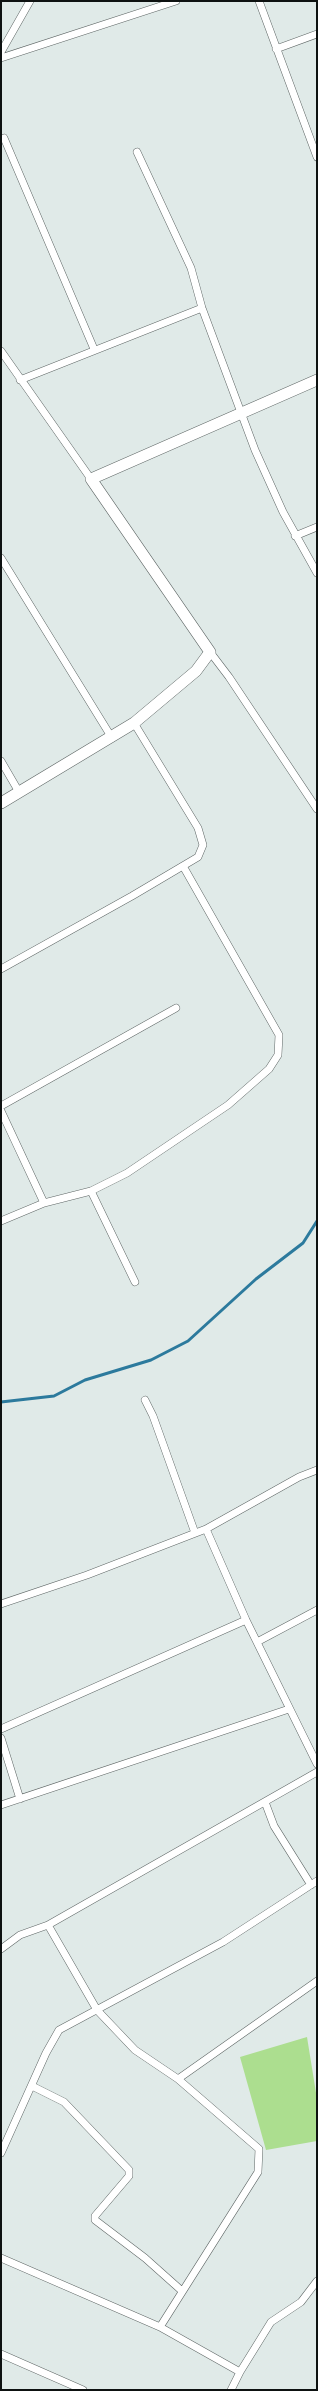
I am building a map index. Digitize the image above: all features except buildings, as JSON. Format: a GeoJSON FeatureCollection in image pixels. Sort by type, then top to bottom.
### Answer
{"type":"FeatureCollection","features":[{"type":"Feature","properties":{"kind":"street"},"geometry":{"type":"LineString","coordinates":[[1,52],[30,1]]}},
{"type":"Feature","properties":{"kind":"street"},"geometry":{"type":"LineString","coordinates":[[1,58],[176,1]]}},
{"type":"Feature","properties":{"kind":"street"},"geometry":{"type":"LineString","coordinates":[[259,1],[317,157]]}},
{"type":"Feature","properties":{"kind":"street"},"geometry":{"type":"LineString","coordinates":[[276,49],[317,34]]}},
{"type":"Feature","properties":{"kind":"street"},"geometry":{"type":"LineString","coordinates":[[4,138],[94,349]]}},
{"type":"Feature","properties":{"kind":"street"},"geometry":{"type":"LineString","coordinates":[[137,152],[190,268],[202,308],[271,487],[295,536],[317,573]]}},
{"type":"Feature","properties":{"kind":"street"},"geometry":{"type":"LineString","coordinates":[[20,380],[94,349],[202,308]]}},
{"type":"Feature","properties":{"kind":"street"},"geometry":{"type":"LineString","coordinates":[[1,351],[20,380],[91,478],[210,652],[229,677],[317,809]]}},
{"type":"Feature","properties":{"kind":"street"},"geometry":{"type":"LineString","coordinates":[[91,478],[317,380]]}},
{"type":"Feature","properties":{"kind":"street"},"geometry":{"type":"LineString","coordinates":[[295,536],[317,527]]}},
{"type":"Feature","properties":{"kind":"street"},"geometry":{"type":"LineString","coordinates":[[1,558],[112,738]]}},
{"type":"Feature","properties":{"kind":"street"},"geometry":{"type":"LineString","coordinates":[[1,803],[112,738],[134,723],[196,671],[210,652]]}},
{"type":"Feature","properties":{"kind":"street"},"geometry":{"type":"LineString","coordinates":[[1,969],[198,857],[203,845],[198,828],[134,723]]}},
{"type":"Feature","properties":{"kind":"street"},"geometry":{"type":"LineString","coordinates":[[1,761],[19,792]]}},
{"type":"Feature","properties":{"kind":"street"},"geometry":{"type":"LineString","coordinates":[[1,1221],[44,1203],[90,1191],[127,1173],[228,1105],[269,1069],[278,1055],[279,1035],[182,866]]}},
{"type":"Feature","properties":{"kind":"street"},"geometry":{"type":"LineString","coordinates":[[1,1106],[176,1008]]}},
{"type":"Feature","properties":{"kind":"street"},"geometry":{"type":"LineString","coordinates":[[1,1111],[44,1203]]}},
{"type":"Feature","properties":{"kind":"street"},"geometry":{"type":"LineString","coordinates":[[90,1191],[135,1282]]}},
{"type":"Feature","properties":{"kind":"street"},"geometry":{"type":"LineString","coordinates":[[145,1400],[153,1416],[195,1533]]}},
{"type":"Feature","properties":{"kind":"street"},"geometry":{"type":"LineString","coordinates":[[1,1604],[206,1529],[299,1477],[317,1470]]}},
{"type":"Feature","properties":{"kind":"street"},"geometry":{"type":"LineString","coordinates":[[206,1529],[256,1642],[317,1764]]}},
{"type":"Feature","properties":{"kind":"street"},"geometry":{"type":"LineString","coordinates":[[256,1642],[317,1610]]}},
{"type":"Feature","properties":{"kind":"street"},"geometry":{"type":"LineString","coordinates":[[1,1729],[246,1620]]}},
{"type":"Feature","properties":{"kind":"street"},"geometry":{"type":"LineString","coordinates":[[1,1805],[289,1709]]}},
{"type":"Feature","properties":{"kind":"street"},"geometry":{"type":"LineString","coordinates":[[1,1738],[20,1799]]}},
{"type":"Feature","properties":{"kind":"street"},"geometry":{"type":"LineString","coordinates":[[1,1949],[20,1935],[48,1925],[317,1772]]}},
{"type":"Feature","properties":{"kind":"street"},"geometry":{"type":"LineString","coordinates":[[1,2153],[59,2030],[223,1942],[314,1883],[274,1826],[265,1802]]}},
{"type":"Feature","properties":{"kind":"street"},"geometry":{"type":"LineString","coordinates":[[48,1925],[97,2010],[135,2050],[178,2079],[259,2149],[258,2172],[160,2327]]}},
{"type":"Feature","properties":{"kind":"street"},"geometry":{"type":"LineString","coordinates":[[178,2079],[317,1981]]}},
{"type":"Feature","properties":{"kind":"street"},"geometry":{"type":"LineString","coordinates":[[32,2086],[64,2102],[129,2170],[129,2176],[95,2216],[95,2220],[145,2258],[182,2291]]}},
{"type":"Feature","properties":{"kind":"street"},"geometry":{"type":"LineString","coordinates":[[1,2258],[160,2327],[240,2372]]}},
{"type":"Feature","properties":{"kind":"street"},"geometry":{"type":"LineString","coordinates":[[231,2390],[240,2372],[271,2322],[301,2302],[317,2281]]}},
{"type":"Feature","properties":{"kind":"street"},"geometry":{"type":"LineString","coordinates":[[1,2354],[83,2390]]}},
{"type":"Feature","properties":{"kind":"green space"},"geometry":{"type":"Polygon","coordinates":[[[307,2037],[317,2099],[317,2141],[266,2150],[240,2057],[307,2037]]]}},
{"type":"Feature","properties":{"kind":"waterway"},"geometry":{"type":"LineString","coordinates":[[1,1402],[54,1396],[85,1380],[151,1360],[188,1341],[256,1279],[303,1243],[317,1221]]}}]}
